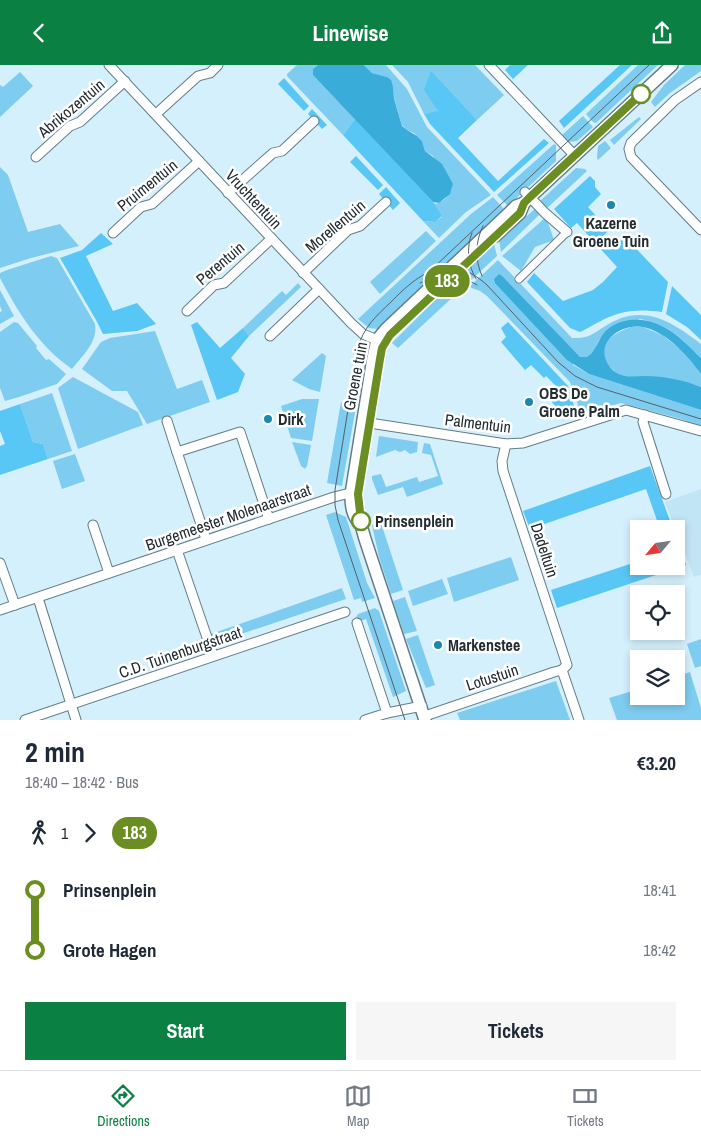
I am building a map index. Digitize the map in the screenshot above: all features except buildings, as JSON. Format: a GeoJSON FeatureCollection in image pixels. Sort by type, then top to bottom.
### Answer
{"type":"FeatureCollection","features":[{"type":"Feature","properties":{"kind":"street","name":"Vruchtentuin"},"geometry":{"type":"LineString","coordinates":[[109,65],[350,323],[363,334],[381,342]]}},
{"type":"Feature","properties":{"kind":"street"},"geometry":{"type":"LineString","coordinates":[[156,114],[198,76],[210,73],[218,65]]}},
{"type":"Feature","properties":{"kind":"street"},"geometry":{"type":"LineString","coordinates":[[489,65],[575,156]]}},
{"type":"Feature","properties":{"kind":"street","name":"Groene tuin"},"geometry":{"type":"LineString","coordinates":[[424,714],[384,601],[361,525],[355,519],[351,504],[366,423],[372,358],[386,329],[510,211],[575,156],[672,65]]}},
{"type":"Feature","properties":{"kind":"street","name":"Abrikozentuin"},"geometry":{"type":"LineString","coordinates":[[36,157],[70,126],[80,122],[125,81]]}},
{"type":"Feature","properties":{"kind":"street"},"geometry":{"type":"LineString","coordinates":[[701,82],[675,100],[631,143],[629,149],[631,157],[701,230]]}},
{"type":"Feature","properties":{"kind":"street"},"geometry":{"type":"LineString","coordinates":[[228,193],[273,153],[282,151],[314,121]]}},
{"type":"Feature","properties":{"kind":"street","name":"Pruimentuin"},"geometry":{"type":"LineString","coordinates":[[113,233],[141,207],[152,203],[199,161]]}},
{"type":"Feature","properties":{"kind":"street"},"geometry":{"type":"LineString","coordinates":[[519,279],[567,232],[526,197]]}},
{"type":"Feature","properties":{"kind":"street","name":"Morellentuin"},"geometry":{"type":"LineString","coordinates":[[303,273],[348,230],[360,226],[386,202]]}},
{"type":"Feature","properties":{"kind":"street","name":"Perentuin"},"geometry":{"type":"LineString","coordinates":[[188,311],[214,285],[224,283],[271,239]]}},
{"type":"Feature","properties":{"kind":"street"},"geometry":{"type":"LineString","coordinates":[[270,336],[319,289]]}},
{"type":"Feature","properties":{"kind":"street","name":"Palmentuin"},"geometry":{"type":"LineString","coordinates":[[366,423],[506,444],[523,443],[626,410],[701,431]]}},
{"type":"Feature","properties":{"kind":"street"},"geometry":{"type":"LineString","coordinates":[[645,415],[643,422],[666,494]]}},
{"type":"Feature","properties":{"kind":"street"},"geometry":{"type":"LineString","coordinates":[[167,421],[206,539]]}},
{"type":"Feature","properties":{"kind":"street"},"geometry":{"type":"LineString","coordinates":[[177,452],[240,432],[269,519]]}},
{"type":"Feature","properties":{"kind":"street","name":"Dadeltuin"},"geometry":{"type":"LineString","coordinates":[[506,444],[502,461],[503,471],[565,667],[579,720]]}},
{"type":"Feature","properties":{"kind":"street","name":"Burgemeester Molenaarstraat"},"geometry":{"type":"LineString","coordinates":[[0,610],[339,495],[354,494]]}},
{"type":"Feature","properties":{"kind":"street"},"geometry":{"type":"LineString","coordinates":[[93,525],[108,573]]}},
{"type":"Feature","properties":{"kind":"street"},"geometry":{"type":"LineString","coordinates":[[177,550],[213,655]]}},
{"type":"Feature","properties":{"kind":"street"},"geometry":{"type":"LineString","coordinates":[[0,563],[15,605]]}},
{"type":"Feature","properties":{"kind":"street"},"geometry":{"type":"LineString","coordinates":[[38,598],[76,720]]}},
{"type":"Feature","properties":{"kind":"street","name":"C.D. Tuinenburgstraat"},"geometry":{"type":"LineString","coordinates":[[25,720],[344,612]]}},
{"type":"Feature","properties":{"kind":"street"},"geometry":{"type":"LineString","coordinates":[[357,623],[387,713]]}},
{"type":"Feature","properties":{"kind":"street","name":"Lotustuin"},"geometry":{"type":"LineString","coordinates":[[365,720],[387,713],[424,714],[565,667]]}},
{"type":"Feature","properties":{"kind":"shaded area"},"geometry":{"type":"Polygon","coordinates":[[[297,65],[318,65],[313,69],[313,75],[355,119],[343,135],[287,76],[297,65]]]}},
{"type":"Feature","properties":{"kind":"shaded area"},"geometry":{"type":"Polygon","coordinates":[[[318,65],[364,65],[372,73],[391,80],[394,99],[402,126],[417,136],[422,141],[425,151],[442,164],[453,184],[450,194],[439,203],[433,202],[313,75],[313,69],[318,65]]]}},
{"type":"Feature","properties":{"kind":"shaded area"},"geometry":{"type":"Polygon","coordinates":[[[364,65],[386,65],[407,89],[427,127],[491,195],[466,212],[439,238],[423,221],[434,222],[442,217],[433,202],[436,204],[444,200],[452,188],[433,156],[425,151],[422,141],[402,125],[394,99],[393,87],[387,77],[372,73],[364,65]]]}},
{"type":"Feature","properties":{"kind":"shaded area"},"geometry":{"type":"Polygon","coordinates":[[[392,65],[475,65],[504,95],[477,120],[431,72],[438,112],[424,114],[408,82],[392,65]]]}},
{"type":"Feature","properties":{"kind":"shaded area"},"geometry":{"type":"Polygon","coordinates":[[[510,65],[528,65],[513,79],[505,70],[510,65]]]}},
{"type":"Feature","properties":{"kind":"shaded area"},"geometry":{"type":"Polygon","coordinates":[[[620,65],[632,65],[564,128],[559,121],[620,65]]]}},
{"type":"Feature","properties":{"kind":"shaded area"},"geometry":{"type":"Polygon","coordinates":[[[638,65],[658,65],[596,123],[593,122],[586,114],[638,65]]]}},
{"type":"Feature","properties":{"kind":"shaded area"},"geometry":{"type":"Polygon","coordinates":[[[685,65],[701,65],[701,71],[670,93],[655,107],[651,102],[664,85],[685,65]]]}},
{"type":"Feature","properties":{"kind":"shaded area"},"geometry":{"type":"Polygon","coordinates":[[[431,71],[477,120],[458,138],[498,181],[544,139],[549,143],[494,192],[430,124],[424,114],[438,111],[424,90],[431,71]]]}},
{"type":"Feature","properties":{"kind":"shaded area"},"geometry":{"type":"Polygon","coordinates":[[[20,72],[33,86],[0,117],[0,85],[3,87],[20,72]]]}},
{"type":"Feature","properties":{"kind":"shaded area"},"geometry":{"type":"Polygon","coordinates":[[[284,78],[309,106],[304,111],[278,84],[284,78]]]}},
{"type":"Feature","properties":{"kind":"shaded area"},"geometry":{"type":"Polygon","coordinates":[[[312,109],[327,125],[322,129],[308,114],[312,109]]]}},
{"type":"Feature","properties":{"kind":"shaded area"},"geometry":{"type":"Polygon","coordinates":[[[583,116],[593,127],[577,141],[569,142],[562,135],[583,116]]]}},
{"type":"Feature","properties":{"kind":"shaded area"},"geometry":{"type":"Polygon","coordinates":[[[639,117],[641,119],[614,145],[610,140],[639,117]]]}},
{"type":"Feature","properties":{"kind":"shaded area"},"geometry":{"type":"Polygon","coordinates":[[[355,119],[433,202],[442,216],[435,222],[423,221],[343,135],[355,119]]]}},
{"type":"Feature","properties":{"kind":"shaded area"},"geometry":{"type":"Polygon","coordinates":[[[605,141],[611,148],[598,160],[598,146],[605,141]]]}},
{"type":"Feature","properties":{"kind":"shaded area"},"geometry":{"type":"Polygon","coordinates":[[[554,144],[556,145],[556,161],[508,206],[497,195],[554,144]]]}},
{"type":"Feature","properties":{"kind":"shaded area"},"geometry":{"type":"Polygon","coordinates":[[[356,156],[383,185],[378,190],[350,162],[356,156]]]}},
{"type":"Feature","properties":{"kind":"shaded area"},"geometry":{"type":"Polygon","coordinates":[[[0,167],[8,175],[28,232],[60,224],[79,246],[0,268],[0,167]]]}},
{"type":"Feature","properties":{"kind":"shaded area"},"geometry":{"type":"Polygon","coordinates":[[[576,168],[587,171],[546,209],[539,202],[576,168]]]}},
{"type":"Feature","properties":{"kind":"shaded area"},"geometry":{"type":"Polygon","coordinates":[[[590,176],[595,181],[595,187],[601,194],[588,207],[609,230],[603,236],[613,247],[624,236],[668,282],[662,312],[628,311],[580,332],[570,328],[527,282],[534,273],[563,301],[593,290],[617,267],[577,223],[571,228],[554,209],[590,176]]]}},
{"type":"Feature","properties":{"kind":"shaded area"},"geometry":{"type":"Polygon","coordinates":[[[386,187],[400,203],[393,210],[379,194],[386,187]]]}},
{"type":"Feature","properties":{"kind":"shaded area"},"geometry":{"type":"Polygon","coordinates":[[[493,197],[504,209],[378,329],[369,328],[358,319],[471,214],[493,197]]]}},
{"type":"Feature","properties":{"kind":"shaded area"},"geometry":{"type":"Polygon","coordinates":[[[536,208],[541,213],[501,252],[499,240],[536,208]]]}},
{"type":"Feature","properties":{"kind":"shaded area"},"geometry":{"type":"Polygon","coordinates":[[[546,217],[554,240],[535,247],[521,271],[502,256],[546,217]]]}},
{"type":"Feature","properties":{"kind":"shaded area"},"geometry":{"type":"Polygon","coordinates":[[[426,231],[436,241],[380,294],[370,282],[426,231]]]}},
{"type":"Feature","properties":{"kind":"shaded area"},"geometry":{"type":"Polygon","coordinates":[[[101,233],[113,244],[86,256],[113,311],[137,303],[156,324],[137,331],[103,334],[60,258],[82,250],[101,233]]]}},
{"type":"Feature","properties":{"kind":"shaded area"},"geometry":{"type":"Polygon","coordinates":[[[494,244],[497,256],[398,348],[392,343],[429,306],[494,244]]]}},
{"type":"Feature","properties":{"kind":"shaded area"},"geometry":{"type":"Polygon","coordinates":[[[51,256],[57,258],[95,324],[92,342],[72,369],[40,340],[0,278],[0,273],[51,256]]]}},
{"type":"Feature","properties":{"kind":"shaded area"},"geometry":{"type":"Polygon","coordinates":[[[498,260],[572,338],[595,333],[620,319],[633,315],[645,315],[668,322],[701,344],[701,358],[681,338],[667,328],[640,319],[599,340],[594,351],[588,357],[580,357],[574,352],[573,365],[589,374],[701,410],[701,427],[681,419],[621,403],[581,414],[570,382],[487,296],[469,287],[498,260]]]}},
{"type":"Feature","properties":{"kind":"shaded area"},"geometry":{"type":"Polygon","coordinates":[[[499,274],[580,357],[587,357],[591,354],[605,331],[621,322],[641,320],[661,325],[669,330],[701,358],[701,374],[671,341],[662,335],[641,327],[624,329],[613,335],[606,345],[605,357],[611,369],[622,375],[667,378],[688,382],[701,387],[701,410],[589,374],[567,360],[495,283],[494,279],[499,274]]]}},
{"type":"Feature","properties":{"kind":"shaded area"},"geometry":{"type":"Polygon","coordinates":[[[298,283],[301,287],[249,336],[243,328],[282,291],[286,295],[298,283]]]}},
{"type":"Feature","properties":{"kind":"shaded area"},"geometry":{"type":"Polygon","coordinates":[[[672,286],[701,315],[701,340],[687,327],[666,314],[672,286]]]}},
{"type":"Feature","properties":{"kind":"shaded area"},"geometry":{"type":"Polygon","coordinates":[[[0,290],[14,316],[0,324],[0,312],[2,311],[0,306],[0,290]]]}},
{"type":"Feature","properties":{"kind":"shaded area"},"geometry":{"type":"Polygon","coordinates":[[[14,322],[18,323],[46,360],[49,359],[66,374],[57,384],[5,401],[0,388],[0,332],[14,322]]]}},
{"type":"Feature","properties":{"kind":"shaded area"},"geometry":{"type":"Polygon","coordinates":[[[197,322],[220,348],[243,328],[249,336],[231,358],[245,374],[238,392],[217,400],[191,325],[197,322]]]}},
{"type":"Feature","properties":{"kind":"shaded area"},"geometry":{"type":"Polygon","coordinates":[[[508,322],[568,386],[577,415],[572,417],[567,405],[557,408],[549,399],[559,389],[531,365],[525,370],[501,342],[506,337],[501,328],[508,322]]]}},
{"type":"Feature","properties":{"kind":"shaded area"},"geometry":{"type":"Polygon","coordinates":[[[631,327],[643,327],[662,335],[687,354],[701,374],[701,387],[654,377],[624,376],[614,371],[607,363],[604,351],[605,346],[614,335],[631,327]]]}},
{"type":"Feature","properties":{"kind":"shaded area"},"geometry":{"type":"Polygon","coordinates":[[[155,331],[177,389],[202,380],[210,402],[147,424],[127,391],[112,391],[82,369],[101,342],[110,338],[155,331]]]}},
{"type":"Feature","properties":{"kind":"shaded area"},"geometry":{"type":"Polygon","coordinates":[[[322,353],[326,356],[320,392],[309,389],[292,380],[322,353]]]}},
{"type":"Feature","properties":{"kind":"shaded area"},"geometry":{"type":"Polygon","coordinates":[[[73,377],[138,412],[143,425],[78,449],[58,388],[73,377]]]}},
{"type":"Feature","properties":{"kind":"shaded area"},"geometry":{"type":"Polygon","coordinates":[[[52,393],[72,451],[48,459],[43,444],[33,442],[20,404],[52,393]]]}},
{"type":"Feature","properties":{"kind":"shaded area"},"geometry":{"type":"Polygon","coordinates":[[[302,399],[319,399],[312,441],[291,438],[281,406],[302,399]]]}},
{"type":"Feature","properties":{"kind":"shaded area"},"geometry":{"type":"Polygon","coordinates":[[[341,402],[342,407],[347,407],[347,410],[355,412],[342,486],[327,483],[341,402]]]}},
{"type":"Feature","properties":{"kind":"shaded area"},"geometry":{"type":"Polygon","coordinates":[[[20,404],[33,442],[43,444],[48,459],[0,475],[0,446],[5,444],[0,431],[0,411],[20,404]]]}},
{"type":"Feature","properties":{"kind":"shaded area"},"geometry":{"type":"Polygon","coordinates":[[[379,436],[418,442],[417,452],[410,454],[405,450],[400,452],[395,450],[376,457],[379,436]]]}},
{"type":"Feature","properties":{"kind":"shaded area"},"geometry":{"type":"Polygon","coordinates":[[[292,442],[311,445],[305,469],[301,466],[292,442]]]}},
{"type":"Feature","properties":{"kind":"shaded area"},"geometry":{"type":"Polygon","coordinates":[[[424,443],[430,444],[443,484],[407,497],[403,487],[378,495],[372,476],[381,474],[386,487],[417,477],[419,482],[438,476],[431,455],[422,453],[424,443]]]}},
{"type":"Feature","properties":{"kind":"shaded area"},"geometry":{"type":"Polygon","coordinates":[[[75,454],[85,481],[62,489],[53,461],[75,454]]]}},
{"type":"Feature","properties":{"kind":"shaded area"},"geometry":{"type":"Polygon","coordinates":[[[650,466],[670,520],[657,520],[646,489],[530,529],[523,511],[650,466]]]}},
{"type":"Feature","properties":{"kind":"shaded area"},"geometry":{"type":"Polygon","coordinates":[[[701,489],[701,575],[694,577],[685,554],[685,520],[672,520],[665,502],[701,489]]]}},
{"type":"Feature","properties":{"kind":"shaded area"},"geometry":{"type":"Polygon","coordinates":[[[335,512],[346,517],[367,583],[375,598],[362,602],[361,598],[354,600],[326,515],[335,512]]]}},
{"type":"Feature","properties":{"kind":"shaded area"},"geometry":{"type":"Polygon","coordinates":[[[381,523],[403,590],[391,594],[379,557],[372,525],[381,523]]]}},
{"type":"Feature","properties":{"kind":"shaded area"},"geometry":{"type":"Polygon","coordinates":[[[511,557],[519,580],[454,602],[447,578],[511,557]]]}},
{"type":"Feature","properties":{"kind":"shaded area"},"geometry":{"type":"Polygon","coordinates":[[[630,564],[630,575],[656,575],[557,608],[551,590],[630,564]]]}},
{"type":"Feature","properties":{"kind":"shaded area"},"geometry":{"type":"Polygon","coordinates":[[[442,579],[448,594],[413,606],[408,591],[442,579]]]}},
{"type":"Feature","properties":{"kind":"shaded area"},"geometry":{"type":"Polygon","coordinates":[[[342,588],[346,599],[214,643],[211,634],[342,588]]]}},
{"type":"Feature","properties":{"kind":"shaded area"},"geometry":{"type":"Polygon","coordinates":[[[405,597],[417,631],[404,634],[393,601],[405,597]]]}},
{"type":"Feature","properties":{"kind":"shaded area"},"geometry":{"type":"Polygon","coordinates":[[[375,608],[379,611],[406,691],[393,697],[366,619],[360,621],[355,619],[358,614],[375,608]]]}},
{"type":"Feature","properties":{"kind":"shaded area"},"geometry":{"type":"Polygon","coordinates":[[[418,635],[435,685],[426,688],[406,639],[418,635]]]}},
{"type":"Feature","properties":{"kind":"shaded area"},"geometry":{"type":"Polygon","coordinates":[[[701,639],[701,666],[695,668],[687,644],[701,639]]]}},
{"type":"Feature","properties":{"kind":"shaded area"},"geometry":{"type":"Polygon","coordinates":[[[690,672],[701,708],[701,720],[617,720],[609,698],[630,692],[630,705],[685,705],[685,674],[690,672]]]}},
{"type":"Feature","properties":{"kind":"shaded area"},"geometry":{"type":"Polygon","coordinates":[[[556,681],[570,720],[460,720],[457,713],[556,681]]]}},
{"type":"Feature","properties":{"kind":"tram line"},"geometry":{"type":"LineString","coordinates":[[431,270],[649,65]]}},
{"type":"Feature","properties":{"kind":"tram line"},"geometry":{"type":"LineString","coordinates":[[482,276],[478,264],[477,251],[478,238],[483,226]]}},
{"type":"Feature","properties":{"kind":"tram line"},"geometry":{"type":"LineString","coordinates":[[472,233],[469,244],[469,256],[471,268],[476,279]]}},
{"type":"Feature","properties":{"kind":"tram line"},"geometry":{"type":"LineString","coordinates":[[405,720],[338,520],[335,505],[335,490],[358,348],[363,334],[380,312],[402,291],[424,274],[436,269],[460,269],[487,285],[558,362],[575,376],[597,387],[701,419]]}},
{"type":"Feature","properties":{"kind":"tram line"},"geometry":{"type":"LineString","coordinates":[[420,283],[435,278],[449,277],[464,279],[477,285]]}},
{"type":"Feature","properties":{"kind":"bus line","name":"183"},"geometry":{"type":"LineString","coordinates":[[361,521],[358,494],[384,343],[436,291],[520,213],[524,203],[530,197],[641,94]]}},
{"type":"Feature","properties":{"kind":"place","name":"Kazerne Groene Tuin"},"geometry":{"type":"Point","coordinates":[611,205]}},
{"type":"Feature","properties":{"kind":"place","name":"OBS De Groene Palm"},"geometry":{"type":"Point","coordinates":[529,402]}},
{"type":"Feature","properties":{"kind":"place","name":"Dirk"},"geometry":{"type":"Point","coordinates":[268,419]}},
{"type":"Feature","properties":{"kind":"place","name":"Prinsenplein"},"geometry":{"type":"Point","coordinates":[361,521]}},
{"type":"Feature","properties":{"kind":"place","name":"Markenstee"},"geometry":{"type":"Point","coordinates":[438,645]}}]}
